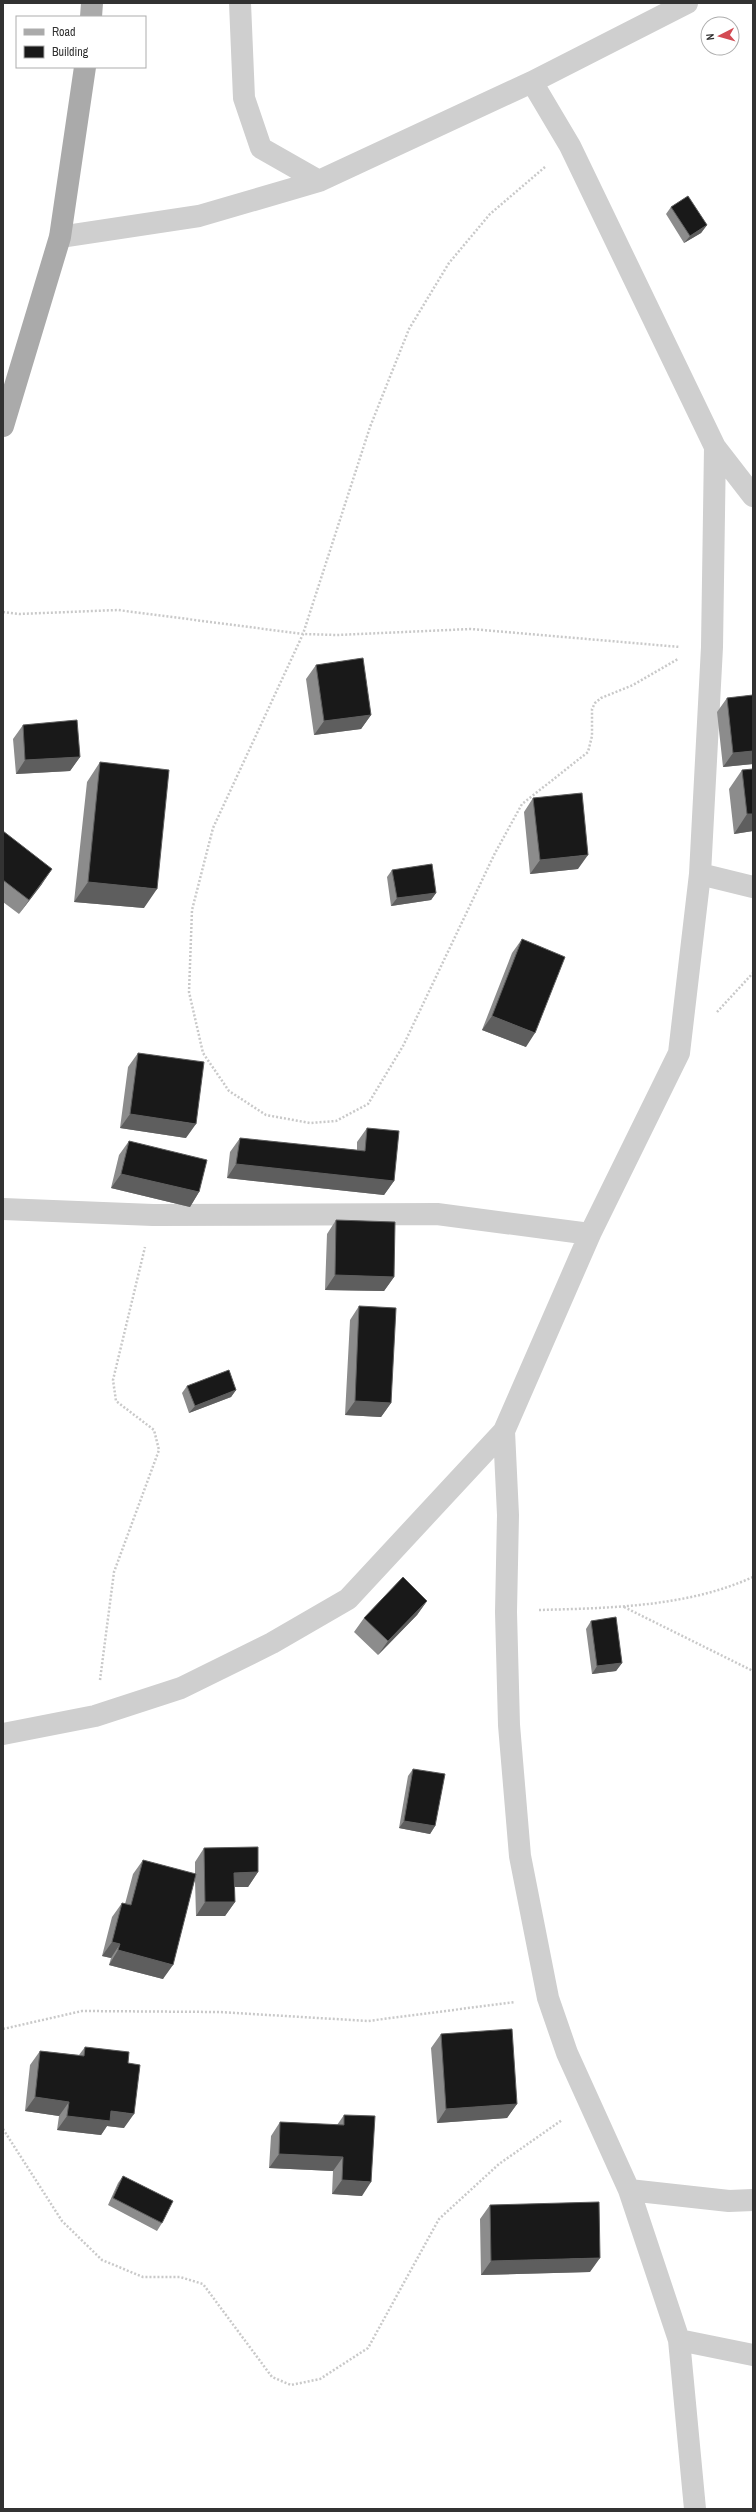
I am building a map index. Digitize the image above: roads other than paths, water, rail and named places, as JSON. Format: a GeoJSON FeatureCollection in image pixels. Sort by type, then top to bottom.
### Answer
{"type":"FeatureCollection","features":[{"type":"Feature","properties":{"kind":"main road"},"geometry":{"type":"LineString","coordinates":[[91,16],[92,3]]}},
{"type":"Feature","properties":{"kind":"main road"},"geometry":{"type":"LineString","coordinates":[[3,426],[60,237],[85,68]]}},
{"type":"Feature","properties":{"kind":"street"},"geometry":{"type":"LineString","coordinates":[[240,3],[244,98],[261,148],[319,181]]}},
{"type":"Feature","properties":{"kind":"street"},"geometry":{"type":"LineString","coordinates":[[60,237],[199,216],[319,181],[532,82],[687,3]]}},
{"type":"Feature","properties":{"kind":"street"},"geometry":{"type":"LineString","coordinates":[[532,82],[570,146],[715,447],[753,496]]}},
{"type":"Feature","properties":{"kind":"street"},"geometry":{"type":"LineString","coordinates":[[3,1734],[95,1716],[181,1688],[272,1643],[348,1599],[504,1431],[590,1234],[679,1053],[700,874],[705,648],[715,447]]}},
{"type":"Feature","properties":{"kind":"street"},"geometry":{"type":"LineString","coordinates":[[700,874],[753,887]]}},
{"type":"Feature","properties":{"kind":"street"},"geometry":{"type":"LineString","coordinates":[[3,1209],[152,1215],[437,1214],[590,1234]]}},
{"type":"Feature","properties":{"kind":"street"},"geometry":{"type":"LineString","coordinates":[[504,1431],[508,1516],[506,1612],[509,1725],[520,1856],[548,1998],[567,2053],[629,2190],[679,2340],[695,2509]]}},
{"type":"Feature","properties":{"kind":"street"},"geometry":{"type":"LineString","coordinates":[[629,2190],[729,2201],[753,2200]]}},
{"type":"Feature","properties":{"kind":"street"},"geometry":{"type":"LineString","coordinates":[[679,2340],[753,2354]]}}]}
